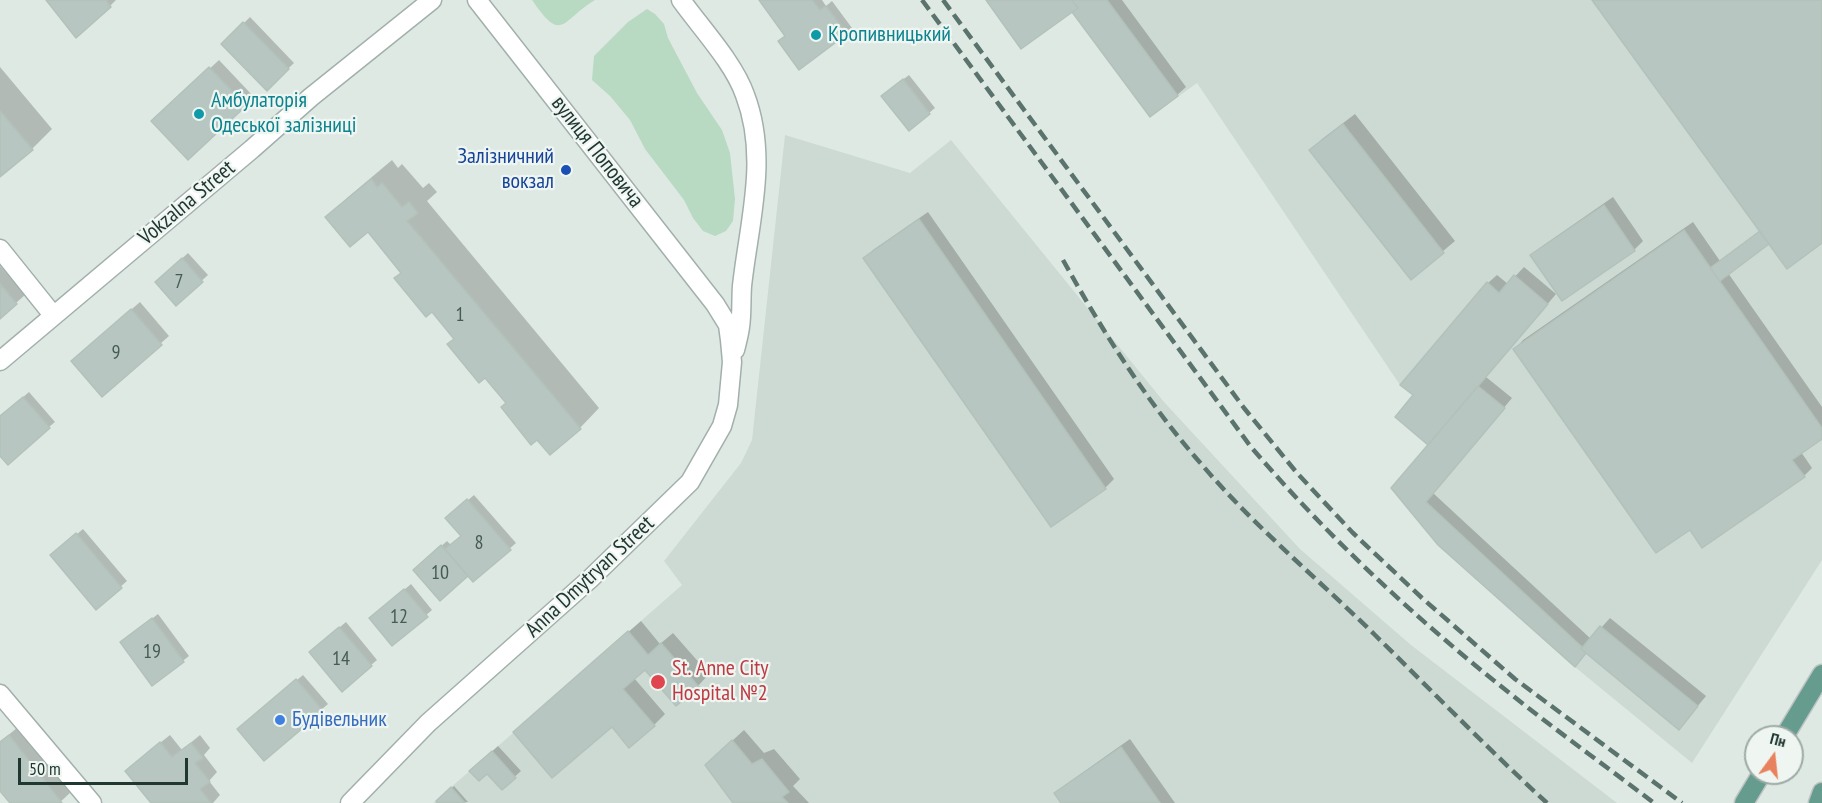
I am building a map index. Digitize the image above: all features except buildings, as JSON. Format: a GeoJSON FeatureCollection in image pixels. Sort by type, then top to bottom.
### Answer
{"type":"FeatureCollection","features":[{"type":"Feature","properties":{"kind":"main road"},"geometry":{"type":"LineString","coordinates":[[1791,725],[1822,674]]}},
{"type":"Feature","properties":{"kind":"main road"},"geometry":{"type":"LineString","coordinates":[[1744,803],[1755,785]]}},
{"type":"Feature","properties":{"kind":"main road"},"geometry":{"type":"LineString","coordinates":[[1818,803],[1822,792]]}},
{"type":"Feature","properties":{"kind":"street","name":"Vokzalna Street"},"geometry":{"type":"LineString","coordinates":[[0,361],[311,97],[432,0]]}},
{"type":"Feature","properties":{"kind":"street","name":"вулиця Поповича"},"geometry":{"type":"LineString","coordinates":[[477,0],[715,304]]}},
{"type":"Feature","properties":{"kind":"street"},"geometry":{"type":"LineString","coordinates":[[681,0],[737,76],[748,103],[755,135],[757,174],[755,199],[742,287],[741,327],[732,362]]}},
{"type":"Feature","properties":{"kind":"street"},"geometry":{"type":"LineString","coordinates":[[0,249],[53,315]]}},
{"type":"Feature","properties":{"kind":"street","name":"Anna Dmytryan Street"},"geometry":{"type":"LineString","coordinates":[[350,803],[428,723],[590,579],[690,482],[722,426],[728,405],[732,362],[728,325],[715,304]]}},
{"type":"Feature","properties":{"kind":"street"},"geometry":{"type":"LineString","coordinates":[[0,694],[92,803]]}},
{"type":"Feature","properties":{"kind":"shaded area"},"geometry":{"type":"Polygon","coordinates":[[[1072,0],[1822,0],[1822,560],[1692,763],[1575,667],[1438,545],[1391,488],[1428,445],[1395,417],[1413,395],[1400,385],[1197,83],[1150,117],[1072,12],[1072,0]]]}},
{"type":"Feature","properties":{"kind":"shaded area"},"geometry":{"type":"Polygon","coordinates":[[[785,135],[910,173],[951,140],[1164,402],[1300,549],[1411,645],[1617,803],[433,803],[682,585],[664,561],[741,463],[752,440],[785,135]]]}},
{"type":"Feature","properties":{"kind":"green space"},"geometry":{"type":"Polygon","coordinates":[[[532,0],[595,0],[568,21],[557,25],[542,14],[532,0]]]}},
{"type":"Feature","properties":{"kind":"green space"},"geometry":{"type":"Polygon","coordinates":[[[647,9],[664,24],[668,38],[697,93],[722,130],[730,153],[735,199],[733,221],[726,231],[715,236],[703,231],[684,200],[645,149],[630,120],[610,96],[592,80],[594,56],[628,22],[647,9]]]}},
{"type":"Feature","properties":{"kind":"railway"},"geometry":{"type":"LineString","coordinates":[[922,0],[1251,447],[1311,514],[1408,608],[1477,667],[1654,803]]}},
{"type":"Feature","properties":{"kind":"railway"},"geometry":{"type":"LineString","coordinates":[[943,0],[1244,408],[1297,473],[1353,533],[1422,598],[1515,679],[1682,803]]}},
{"type":"Feature","properties":{"kind":"railway"},"geometry":{"type":"LineString","coordinates":[[1063,260],[1110,340],[1145,393],[1223,488],[1265,532],[1353,614],[1547,803]]}},
{"type":"Feature","properties":{"kind":"place","name":"Кропивницький"},"geometry":{"type":"Point","coordinates":[816,35]}},
{"type":"Feature","properties":{"kind":"place","name":"Амбулаторія Одеської залізниці"},"geometry":{"type":"Point","coordinates":[199,114]}},
{"type":"Feature","properties":{"kind":"place","name":"Залізничний вокзал"},"geometry":{"type":"Point","coordinates":[566,170]}},
{"type":"Feature","properties":{"kind":"place","name":"St. Anne City Hospital №2"},"geometry":{"type":"Point","coordinates":[658,682]}},
{"type":"Feature","properties":{"kind":"place","name":"Будівельник"},"geometry":{"type":"Point","coordinates":[280,720]}}]}
